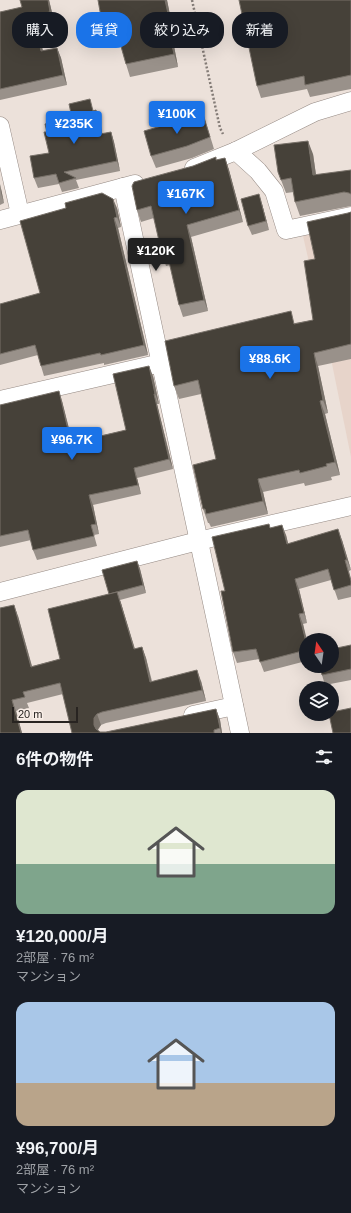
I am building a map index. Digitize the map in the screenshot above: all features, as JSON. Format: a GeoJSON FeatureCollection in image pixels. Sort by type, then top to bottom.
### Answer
{"type":"FeatureCollection","features":[{"type":"Feature","properties":{"kind":"street"},"geometry":{"type":"LineString","coordinates":[[181,172],[196,168],[236,151],[315,112],[351,101]]}},
{"type":"Feature","properties":{"kind":"street"},"geometry":{"type":"LineString","coordinates":[[0,126],[20,214]]}},
{"type":"Feature","properties":{"kind":"street"},"geometry":{"type":"LineString","coordinates":[[236,151],[258,171],[274,191],[286,230],[351,216]]}},
{"type":"Feature","properties":{"kind":"street"},"geometry":{"type":"LineString","coordinates":[[0,220],[152,180]]}},
{"type":"Feature","properties":{"kind":"street"},"geometry":{"type":"LineString","coordinates":[[122,187],[240,733]]}},
{"type":"Feature","properties":{"kind":"street"},"geometry":{"type":"LineString","coordinates":[[0,400],[161,362]]}},
{"type":"Feature","properties":{"kind":"street"},"geometry":{"type":"LineString","coordinates":[[0,592],[198,541],[351,506]]}},
{"type":"Feature","properties":{"kind":"street"},"geometry":{"type":"LineString","coordinates":[[174,719],[234,706]]}},
{"type":"Feature","properties":{"kind":"path"},"geometry":{"type":"LineString","coordinates":[[192,0],[220,128],[228,146],[236,151]]}},
{"type":"Feature","properties":{"kind":"shaded area"},"geometry":{"type":"Polygon","coordinates":[[[351,225],[351,457],[330,354],[303,236],[351,225]]]}},
{"type":"Feature","properties":{"kind":"building"},"geometry":{"type":"Polygon","coordinates":[[[20,0],[48,0],[50,12],[12,12],[12,48],[40,48],[41,51],[57,48],[63,75],[0,89],[0,12],[22,7],[20,0]]]}},
{"type":"Feature","properties":{"kind":"building"},"geometry":{"type":"Polygon","coordinates":[[[98,0],[165,0],[168,12],[140,12],[140,48],[173,48],[174,54],[126,64],[121,48],[132,48],[132,12],[100,12],[98,0]]]}},
{"type":"Feature","properties":{"kind":"building"},"geometry":{"type":"Polygon","coordinates":[[[239,0],[351,0],[351,75],[305,85],[304,76],[257,86],[249,48],[288,48],[288,12],[242,12],[239,0]]]}},
{"type":"Feature","properties":{"kind":"building"},"geometry":{"type":"Polygon","coordinates":[[[90,99],[93,111],[96,110],[100,134],[111,132],[117,161],[64,172],[76,178],[59,183],[56,174],[34,178],[30,156],[49,153],[44,132],[47,132],[45,124],[72,118],[69,104],[90,99]]]}},
{"type":"Feature","properties":{"kind":"building"},"geometry":{"type":"Polygon","coordinates":[[[203,114],[210,137],[187,146],[151,156],[144,131],[203,114]]]}},
{"type":"Feature","properties":{"kind":"building"},"geometry":{"type":"Polygon","coordinates":[[[308,141],[313,175],[351,170],[351,194],[344,192],[295,202],[291,178],[281,180],[278,172],[274,145],[308,141]]]}},
{"type":"Feature","properties":{"kind":"building"},"geometry":{"type":"Polygon","coordinates":[[[216,157],[216,160],[225,158],[239,210],[187,225],[204,300],[179,305],[167,253],[162,254],[151,206],[137,210],[132,186],[134,182],[193,166],[216,157]]]}},
{"type":"Feature","properties":{"kind":"building"},"geometry":{"type":"Polygon","coordinates":[[[102,193],[113,199],[117,217],[114,218],[144,345],[101,355],[100,353],[41,366],[35,345],[0,354],[0,304],[40,293],[20,221],[66,208],[65,203],[102,193]]]}},
{"type":"Feature","properties":{"kind":"building"},"geometry":{"type":"Polygon","coordinates":[[[259,194],[266,221],[248,226],[241,199],[259,194]]]}},
{"type":"Feature","properties":{"kind":"building"},"geometry":{"type":"Polygon","coordinates":[[[351,212],[351,344],[314,353],[323,400],[320,401],[335,462],[326,464],[327,466],[300,473],[299,470],[258,479],[263,501],[206,514],[205,509],[203,509],[193,465],[216,459],[198,380],[174,386],[165,341],[291,311],[294,324],[313,320],[304,261],[315,259],[307,222],[351,212]]]}},
{"type":"Feature","properties":{"kind":"building"},"geometry":{"type":"Polygon","coordinates":[[[149,366],[169,459],[134,468],[138,485],[89,495],[96,524],[91,525],[94,536],[33,550],[28,530],[0,536],[0,405],[59,391],[71,443],[126,430],[113,374],[149,366]]]}},
{"type":"Feature","properties":{"kind":"building"},"geometry":{"type":"Polygon","coordinates":[[[269,524],[270,528],[282,525],[287,544],[338,529],[347,560],[345,560],[351,585],[334,590],[328,569],[295,579],[304,613],[299,614],[304,633],[299,633],[299,652],[260,662],[256,649],[233,652],[221,591],[225,591],[212,537],[269,524]]]}},
{"type":"Feature","properties":{"kind":"building"},"geometry":{"type":"Polygon","coordinates":[[[137,561],[143,585],[109,594],[102,570],[137,561]]]}},
{"type":"Feature","properties":{"kind":"building"},"geometry":{"type":"Polygon","coordinates":[[[117,592],[134,649],[142,647],[150,682],[197,670],[202,690],[102,712],[97,714],[94,718],[94,725],[96,729],[100,732],[106,732],[216,709],[220,728],[214,730],[214,733],[72,733],[60,683],[23,692],[25,697],[12,700],[21,733],[0,733],[0,608],[14,605],[31,667],[60,659],[48,609],[117,592]]]}},
{"type":"Feature","properties":{"kind":"building"},"geometry":{"type":"Polygon","coordinates":[[[351,645],[351,669],[339,671],[339,648],[351,645]]]}},
{"type":"Feature","properties":{"kind":"building"},"geometry":{"type":"Polygon","coordinates":[[[322,673],[332,673],[322,675],[322,673]]]}},
{"type":"Feature","properties":{"kind":"building"},"geometry":{"type":"Polygon","coordinates":[[[351,708],[351,733],[333,733],[330,721],[339,721],[339,711],[351,708]]]}}]}
